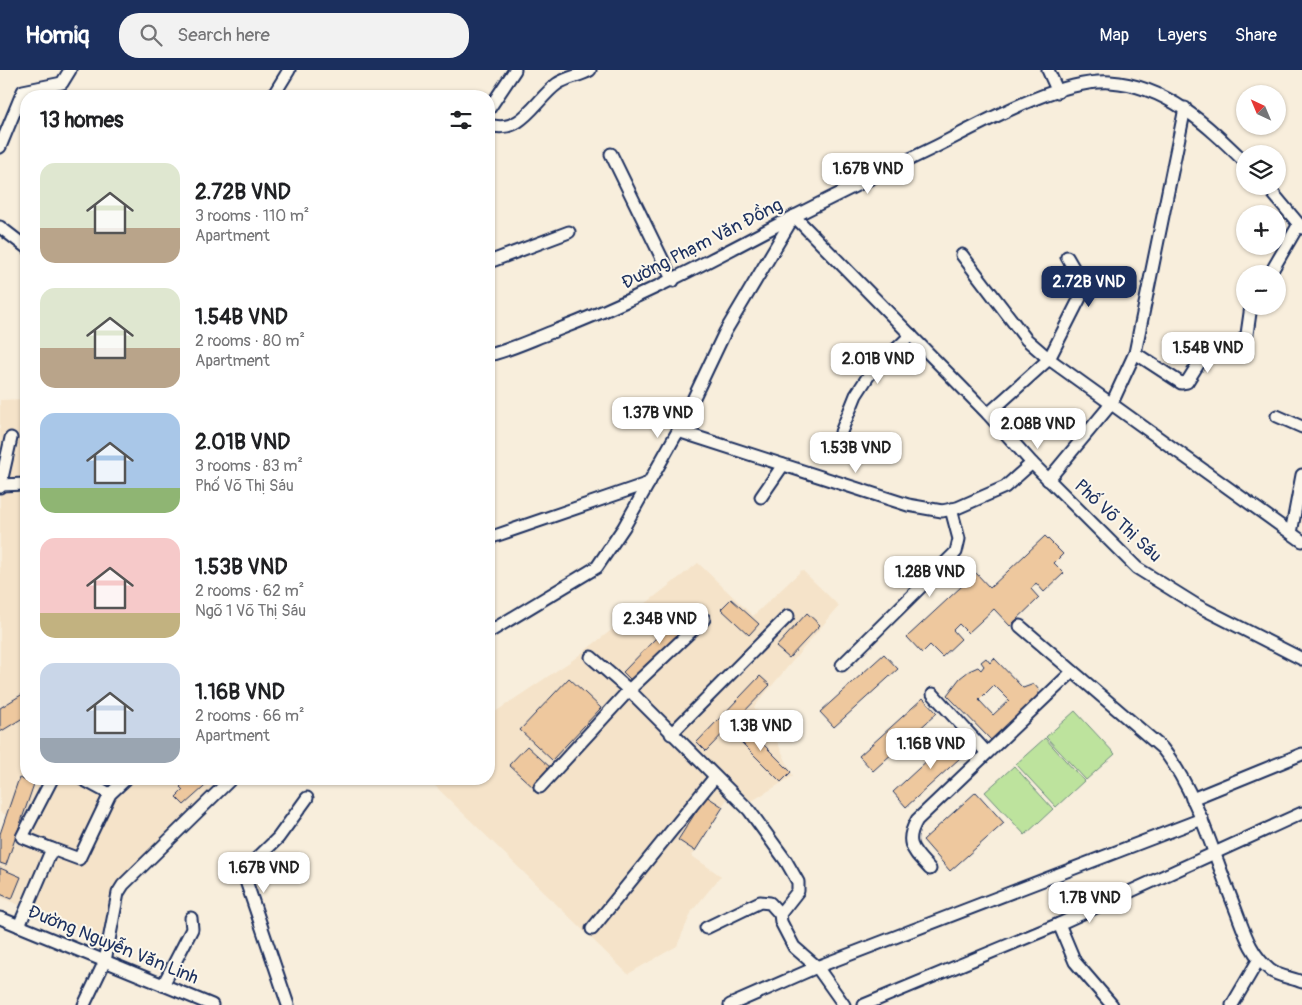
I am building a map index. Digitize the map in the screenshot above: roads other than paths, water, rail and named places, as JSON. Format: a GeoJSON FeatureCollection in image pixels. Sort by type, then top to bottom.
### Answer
{"type":"FeatureCollection","features":[{"type":"Feature","properties":{"kind":"street"},"geometry":{"type":"LineString","coordinates":[[29,90],[62,83],[70,70]]}},
{"type":"Feature","properties":{"kind":"street"},"geometry":{"type":"LineString","coordinates":[[278,90],[290,70]]}},
{"type":"Feature","properties":{"kind":"street"},"geometry":{"type":"LineString","coordinates":[[495,101],[515,70]]}},
{"type":"Feature","properties":{"kind":"street"},"geometry":{"type":"LineString","coordinates":[[495,127],[498,128],[523,120],[558,84],[590,70]]}},
{"type":"Feature","properties":{"kind":"street"},"geometry":{"type":"LineString","coordinates":[[1048,70],[1058,92]]}},
{"type":"Feature","properties":{"kind":"street","name":"Đường Phạm Văn Đồng"},"geometry":{"type":"LineString","coordinates":[[495,353],[596,315],[673,281],[794,216],[1005,112],[1058,92],[1092,83],[1119,83],[1142,88],[1162,95],[1185,108],[1206,123],[1236,153]]}},
{"type":"Feature","properties":{"kind":"street"},"geometry":{"type":"LineString","coordinates":[[0,147],[20,100]]}},
{"type":"Feature","properties":{"kind":"street"},"geometry":{"type":"LineString","coordinates":[[1048,480],[1112,403],[1136,354],[1185,108]]}},
{"type":"Feature","properties":{"kind":"street"},"geometry":{"type":"LineString","coordinates":[[611,154],[673,281]]}},
{"type":"Feature","properties":{"kind":"street"},"geometry":{"type":"LineString","coordinates":[[1274,195],[1300,226],[1276,265]]}},
{"type":"Feature","properties":{"kind":"street"},"geometry":{"type":"LineString","coordinates":[[495,628],[596,567],[624,527],[649,483],[678,431],[725,332],[794,216]]}},
{"type":"Feature","properties":{"kind":"street","name":"Phố Võ Thị Sáu"},"geometry":{"type":"LineString","coordinates":[[794,216],[988,414],[1048,480],[1137,568],[1198,606],[1302,659]]}},
{"type":"Feature","properties":{"kind":"street"},"geometry":{"type":"LineString","coordinates":[[0,227],[20,242]]}},
{"type":"Feature","properties":{"kind":"street"},"geometry":{"type":"LineString","coordinates":[[495,260],[569,232]]}},
{"type":"Feature","properties":{"kind":"street"},"geometry":{"type":"LineString","coordinates":[[962,255],[1026,339],[1048,358],[1302,541]]}},
{"type":"Feature","properties":{"kind":"street"},"geometry":{"type":"LineString","coordinates":[[988,414],[1048,358],[1085,288],[1067,257]]}},
{"type":"Feature","properties":{"kind":"street"},"geometry":{"type":"LineString","coordinates":[[1136,354],[1181,382],[1187,382],[1202,358],[1210,351],[1241,344],[1247,334],[1250,315]]}},
{"type":"Feature","properties":{"kind":"street"},"geometry":{"type":"LineString","coordinates":[[841,432],[856,395],[869,375],[911,335]]}},
{"type":"Feature","properties":{"kind":"street"},"geometry":{"type":"LineString","coordinates":[[1277,416],[1302,427]]}},
{"type":"Feature","properties":{"kind":"street"},"geometry":{"type":"LineString","coordinates":[[678,431],[908,505],[942,511],[1006,487],[1032,463]]}},
{"type":"Feature","properties":{"kind":"street"},"geometry":{"type":"LineString","coordinates":[[11,438],[0,486],[20,484]]}},
{"type":"Feature","properties":{"kind":"street"},"geometry":{"type":"LineString","coordinates":[[761,497],[783,465]]}},
{"type":"Feature","properties":{"kind":"street"},"geometry":{"type":"LineString","coordinates":[[1292,533],[1302,475]]}},
{"type":"Feature","properties":{"kind":"street"},"geometry":{"type":"LineString","coordinates":[[495,536],[649,483]]}},
{"type":"Feature","properties":{"kind":"street"},"geometry":{"type":"LineString","coordinates":[[842,665],[956,552],[958,539],[951,509]]}},
{"type":"Feature","properties":{"kind":"street"},"geometry":{"type":"LineString","coordinates":[[671,734],[788,616]]}},
{"type":"Feature","properties":{"kind":"street"},"geometry":{"type":"LineString","coordinates":[[540,787],[629,690],[704,619]]}},
{"type":"Feature","properties":{"kind":"street"},"geometry":{"type":"LineString","coordinates":[[1020,626],[1162,748],[1182,780],[1202,819],[1213,855],[1253,952],[1271,972],[1302,982]]}},
{"type":"Feature","properties":{"kind":"street"},"geometry":{"type":"LineString","coordinates":[[591,657],[629,690],[749,810],[786,861],[798,882],[798,891],[780,914]]}},
{"type":"Feature","properties":{"kind":"street"},"geometry":{"type":"LineString","coordinates":[[930,869],[910,844],[912,829],[917,820],[1072,672]]}},
{"type":"Feature","properties":{"kind":"street"},"geometry":{"type":"LineString","coordinates":[[933,694],[987,754]]}},
{"type":"Feature","properties":{"kind":"street"},"geometry":{"type":"LineString","coordinates":[[1192,799],[1302,754]]}},
{"type":"Feature","properties":{"kind":"street"},"geometry":{"type":"LineString","coordinates":[[592,929],[715,778]]}},
{"type":"Feature","properties":{"kind":"street"},"geometry":{"type":"LineString","coordinates":[[49,785],[22,836],[79,859],[110,794],[120,785]]}},
{"type":"Feature","properties":{"kind":"street"},"geometry":{"type":"LineString","coordinates":[[93,785],[110,794]]}},
{"type":"Feature","properties":{"kind":"street"},"geometry":{"type":"LineString","coordinates":[[84,1005],[105,961],[118,893],[123,885],[225,785]]}},
{"type":"Feature","properties":{"kind":"street"},"geometry":{"type":"LineString","coordinates":[[288,1005],[245,878],[245,870],[278,838],[308,798]]}},
{"type":"Feature","properties":{"kind":"street"},"geometry":{"type":"LineString","coordinates":[[864,1005],[1059,924],[1302,813]]}},
{"type":"Feature","properties":{"kind":"street"},"geometry":{"type":"LineString","coordinates":[[730,1005],[817,967],[1202,819]]}},
{"type":"Feature","properties":{"kind":"street"},"geometry":{"type":"LineString","coordinates":[[19,926],[52,849]]}},
{"type":"Feature","properties":{"kind":"street"},"geometry":{"type":"LineString","coordinates":[[706,928],[760,902],[770,903],[780,914],[781,922],[794,947],[817,967],[844,1005]]}},
{"type":"Feature","properties":{"kind":"street","name":"Đường Nguyễn Văn Linh"},"geometry":{"type":"LineString","coordinates":[[0,918],[212,1005]]}},
{"type":"Feature","properties":{"kind":"street"},"geometry":{"type":"LineString","coordinates":[[163,986],[192,929],[191,918]]}},
{"type":"Feature","properties":{"kind":"street"},"geometry":{"type":"LineString","coordinates":[[1059,924],[1075,962],[1112,1005]]}},
{"type":"Feature","properties":{"kind":"street"},"geometry":{"type":"LineString","coordinates":[[1232,1005],[1259,959]]}}]}
